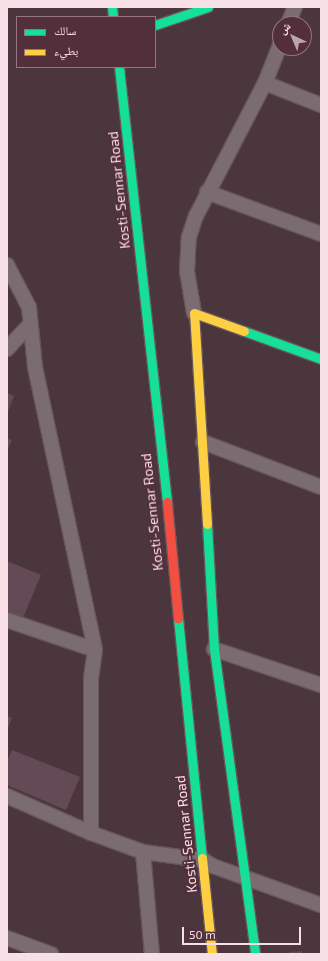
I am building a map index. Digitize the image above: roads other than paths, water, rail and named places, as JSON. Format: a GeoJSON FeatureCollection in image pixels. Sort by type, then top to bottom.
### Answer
{"type":"FeatureCollection","features":[{"type":"Feature","properties":{"kind":"main road"},"geometry":{"type":"LineString","coordinates":[[156,24],[208,7]]}},
{"type":"Feature","properties":{"kind":"main road","name":"Kosti-Sennar Road"},"geometry":{"type":"LineString","coordinates":[[119,68],[146,296],[212,954]]}},
{"type":"Feature","properties":{"kind":"main road"},"geometry":{"type":"LineString","coordinates":[[255,954],[214,649],[203,442],[194,313],[321,359]]}},
{"type":"Feature","properties":{"kind":"street"},"geometry":{"type":"LineString","coordinates":[[194,313],[187,271],[187,255],[196,216],[207,192],[265,83],[276,56]]}},
{"type":"Feature","properties":{"kind":"street"},"geometry":{"type":"LineString","coordinates":[[265,83],[321,105]]}},
{"type":"Feature","properties":{"kind":"street"},"geometry":{"type":"LineString","coordinates":[[207,192],[321,234]]}},
{"type":"Feature","properties":{"kind":"street"},"geometry":{"type":"LineString","coordinates":[[7,266],[28,304],[35,366],[95,650],[91,679],[91,833]]}},
{"type":"Feature","properties":{"kind":"street"},"geometry":{"type":"LineString","coordinates":[[7,349],[30,324]]}},
{"type":"Feature","properties":{"kind":"street"},"geometry":{"type":"LineString","coordinates":[[203,442],[321,487]]}},
{"type":"Feature","properties":{"kind":"street"},"geometry":{"type":"LineString","coordinates":[[7,620],[95,650]]}},
{"type":"Feature","properties":{"kind":"street"},"geometry":{"type":"LineString","coordinates":[[214,649],[321,685]]}},
{"type":"Feature","properties":{"kind":"street"},"geometry":{"type":"LineString","coordinates":[[7,796],[91,833],[143,852],[203,860],[245,878],[321,905]]}},
{"type":"Feature","properties":{"kind":"street"},"geometry":{"type":"LineString","coordinates":[[143,852],[152,954]]}},
{"type":"Feature","properties":{"kind":"street"},"geometry":{"type":"LineString","coordinates":[[7,938],[51,954]]}}]}
